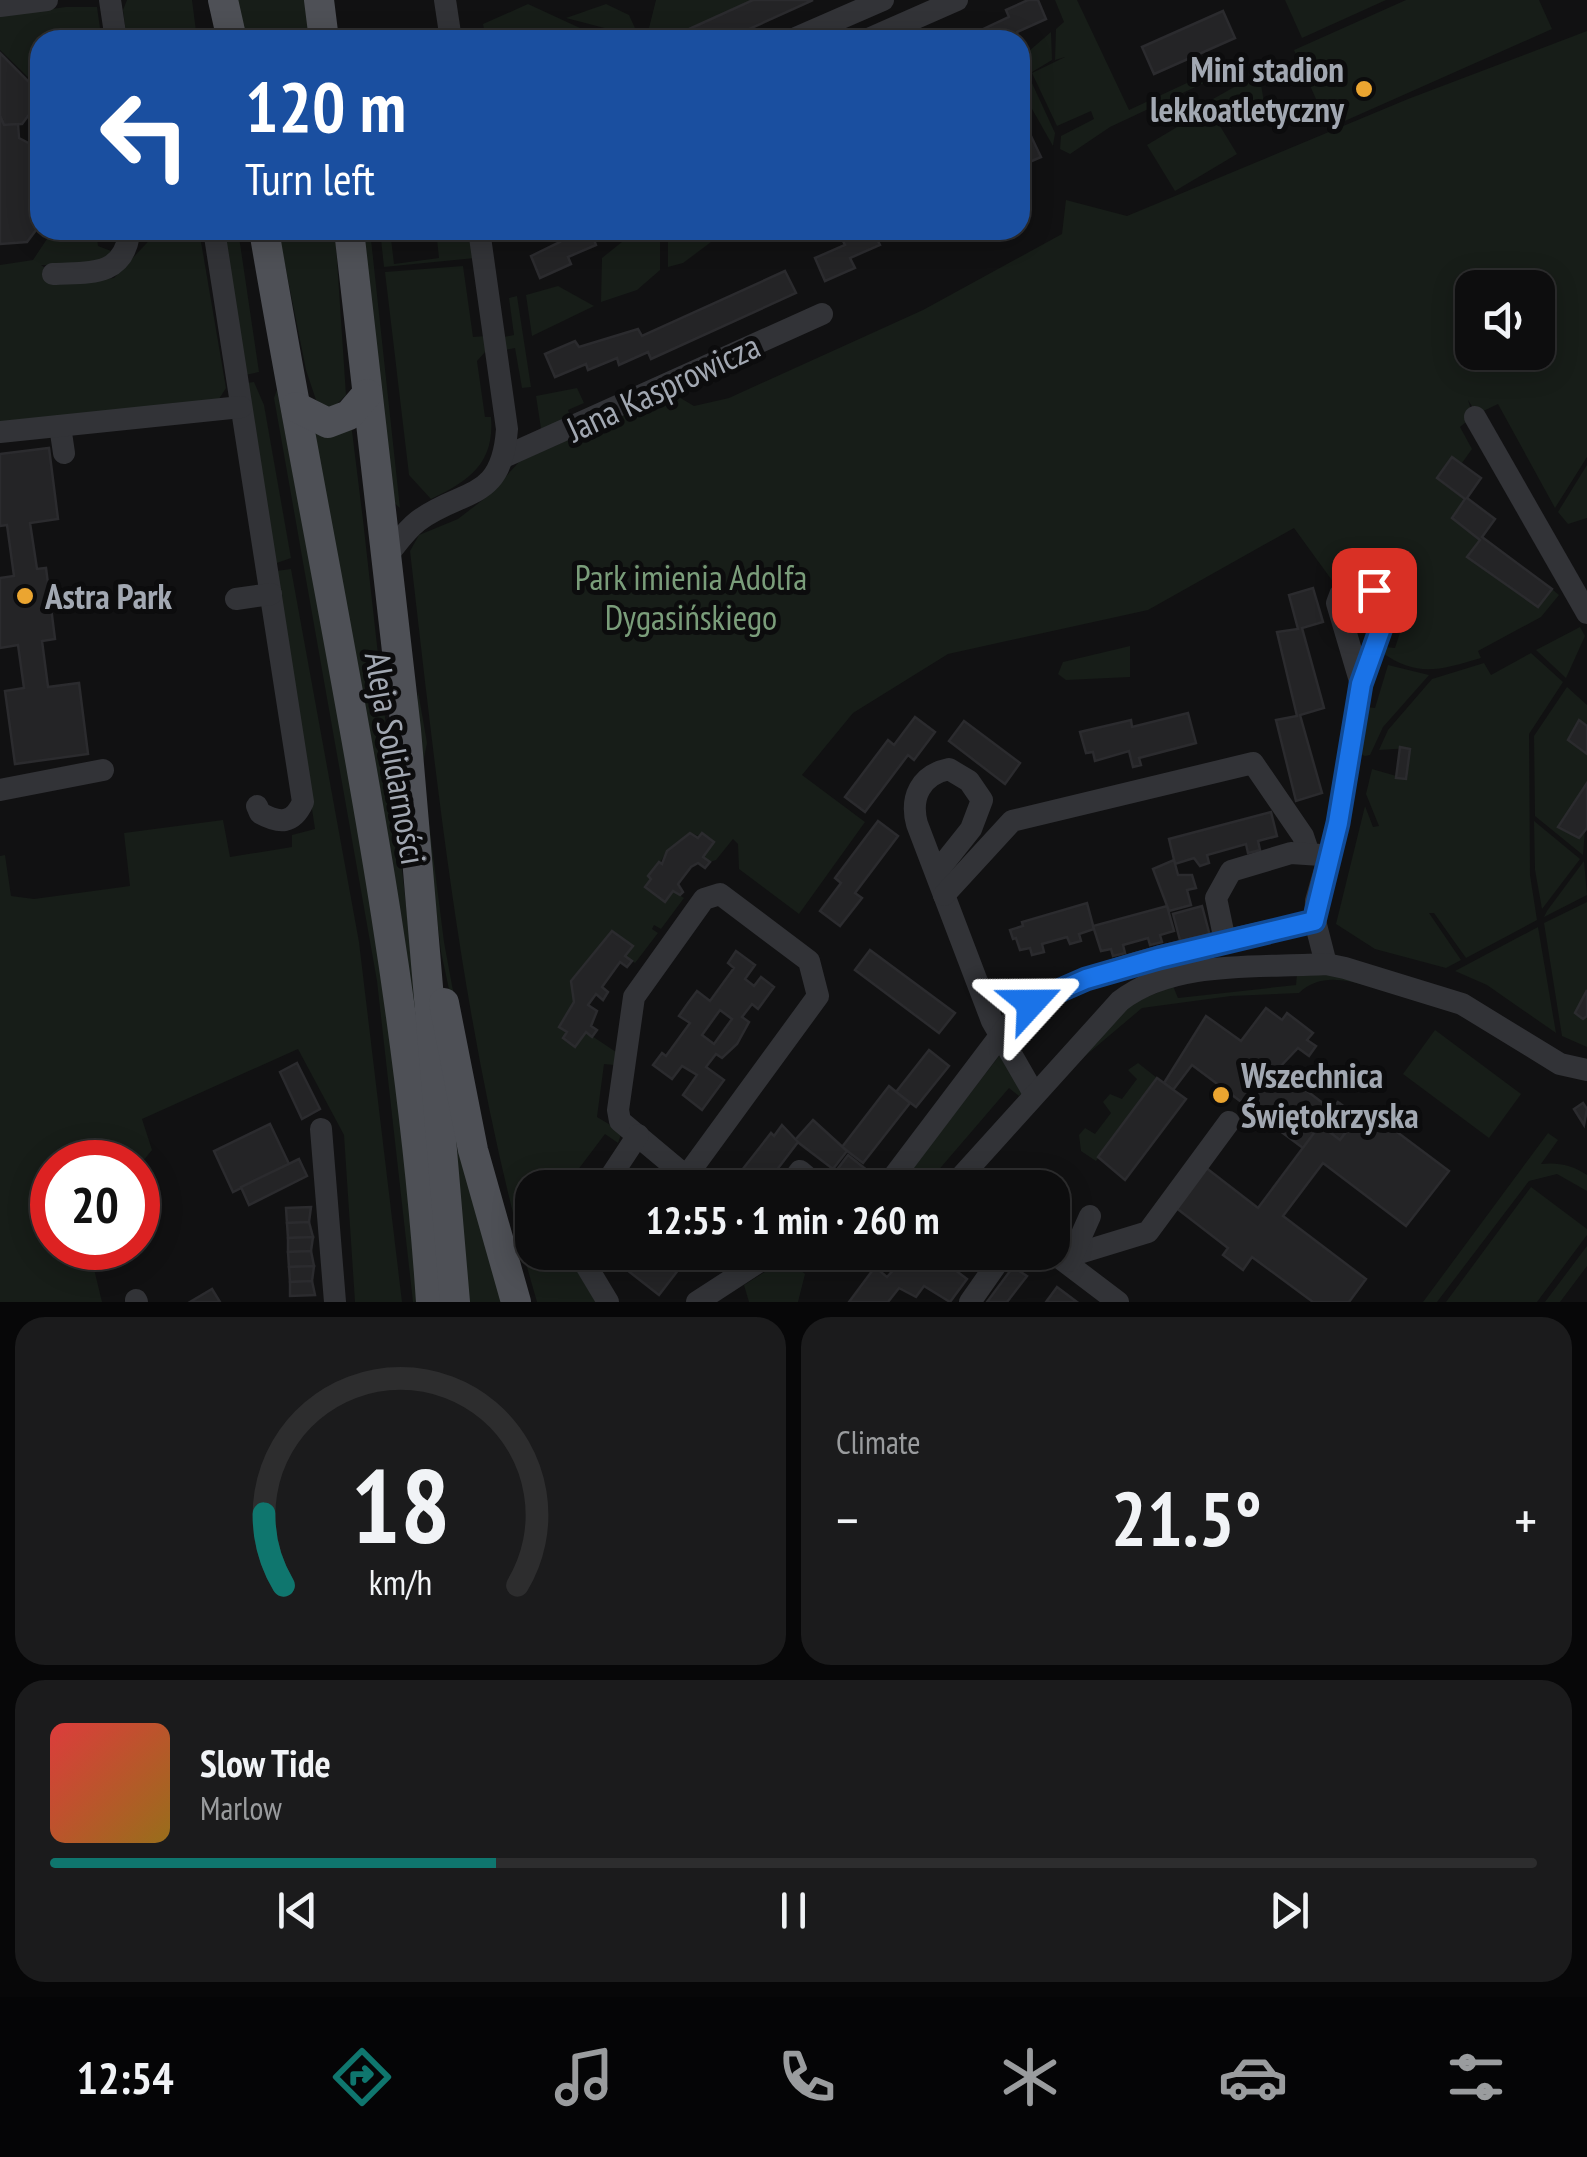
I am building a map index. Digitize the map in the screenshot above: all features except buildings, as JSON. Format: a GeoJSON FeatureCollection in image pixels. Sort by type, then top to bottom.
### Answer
{"type":"FeatureCollection","features":[{"type":"Feature","properties":{"kind":"main road"},"geometry":{"type":"LineString","coordinates":[[223,0],[229,30]]}},
{"type":"Feature","properties":{"kind":"main road"},"geometry":{"type":"LineString","coordinates":[[319,0],[323,30]]}},
{"type":"Feature","properties":{"kind":"main road","name":"Aleja Solidarności"},"geometry":{"type":"LineString","coordinates":[[266,240],[389,934],[408,1070],[431,1302]]}},
{"type":"Feature","properties":{"kind":"main road","name":"Aleja Solidarności"},"geometry":{"type":"LineString","coordinates":[[350,240],[386,557],[456,1302]]}},
{"type":"Feature","properties":{"kind":"main road"},"geometry":{"type":"LineString","coordinates":[[296,406],[328,423],[349,415],[367,394]]}},
{"type":"Feature","properties":{"kind":"main road"},"geometry":{"type":"LineString","coordinates":[[418,878],[474,1150],[516,1302]]}},
{"type":"Feature","properties":{"kind":"street"},"geometry":{"type":"LineString","coordinates":[[110,0],[114,30]]}},
{"type":"Feature","properties":{"kind":"street"},"geometry":{"type":"LineString","coordinates":[[445,0],[450,30]]}},
{"type":"Feature","properties":{"kind":"street"},"geometry":{"type":"LineString","coordinates":[[814,30],[882,0]]}},
{"type":"Feature","properties":{"kind":"street"},"geometry":{"type":"LineString","coordinates":[[889,30],[957,0]]}},
{"type":"Feature","properties":{"kind":"street"},"geometry":{"type":"LineString","coordinates":[[53,274],[105,272],[122,257],[125,240]]}},
{"type":"Feature","properties":{"kind":"street"},"geometry":{"type":"LineString","coordinates":[[216,240],[303,802],[287,821],[274,820],[258,806]]}},
{"type":"Feature","properties":{"kind":"street"},"geometry":{"type":"LineString","coordinates":[[386,557],[420,519],[477,492],[504,457],[507,429],[480,240]]}},
{"type":"Feature","properties":{"kind":"street","name":"Jana Kasprowicza"},"geometry":{"type":"LineString","coordinates":[[504,457],[822,314]]}},
{"type":"Feature","properties":{"kind":"street"},"geometry":{"type":"LineString","coordinates":[[0,432],[241,408]]}},
{"type":"Feature","properties":{"kind":"street"},"geometry":{"type":"LineString","coordinates":[[1476,417],[1587,613]]}},
{"type":"Feature","properties":{"kind":"street"},"geometry":{"type":"LineString","coordinates":[[60,426],[64,452]]}},
{"type":"Feature","properties":{"kind":"street"},"geometry":{"type":"LineString","coordinates":[[379,502],[397,514],[420,519]]}},
{"type":"Feature","properties":{"kind":"street"},"geometry":{"type":"LineString","coordinates":[[236,599],[271,594]]}},
{"type":"Feature","properties":{"kind":"street"},"geometry":{"type":"LineString","coordinates":[[1326,964],[1314,921],[1319,855],[1361,684]]}},
{"type":"Feature","properties":{"kind":"street"},"geometry":{"type":"LineString","coordinates":[[1033,1092],[1001,1036],[940,884],[1012,820],[1253,763],[1319,855]]}},
{"type":"Feature","properties":{"kind":"street"},"geometry":{"type":"LineString","coordinates":[[0,790],[103,770]]}},
{"type":"Feature","properties":{"kind":"street"},"geometry":{"type":"LineString","coordinates":[[1225,942],[1216,898],[1226,876],[1238,868],[1276,857],[1319,855]]}},
{"type":"Feature","properties":{"kind":"street"},"geometry":{"type":"LineString","coordinates":[[681,1170],[618,1114],[634,998],[704,899],[720,894],[810,962],[818,996],[701,1170]]}},
{"type":"Feature","properties":{"kind":"street"},"geometry":{"type":"LineString","coordinates":[[899,1170],[1020,1012],[1050,993],[1225,942],[1314,921]]}},
{"type":"Feature","properties":{"kind":"street"},"geometry":{"type":"LineString","coordinates":[[972,1170],[1033,1092],[1120,1001],[1152,982],[1182,974],[1326,964],[1453,1000],[1560,1064],[1587,1070]]}},
{"type":"Feature","properties":{"kind":"street"},"geometry":{"type":"LineString","coordinates":[[1070,1255],[1148,1232],[1229,1122]]}},
{"type":"Feature","properties":{"kind":"street"},"geometry":{"type":"LineString","coordinates":[[321,1129],[335,1302]]}},
{"type":"Feature","properties":{"kind":"street"},"geometry":{"type":"LineString","coordinates":[[615,1170],[638,1135]]}},
{"type":"Feature","properties":{"kind":"street"},"geometry":{"type":"LineString","coordinates":[[1070,1249],[1090,1216]]}},
{"type":"Feature","properties":{"kind":"street"},"geometry":{"type":"LineString","coordinates":[[1070,1260],[1118,1302]]}},
{"type":"Feature","properties":{"kind":"street"},"geometry":{"type":"LineString","coordinates":[[589,1270],[608,1302]]}},
{"type":"Feature","properties":{"kind":"street"},"geometry":{"type":"LineString","coordinates":[[697,1302],[747,1270]]}},
{"type":"Feature","properties":{"kind":"street"},"geometry":{"type":"LineString","coordinates":[[970,1302],[992,1270]]}},
{"type":"Feature","properties":{"kind":"green space"},"geometry":{"type":"Polygon","coordinates":[[[127,0],[192,0],[196,30],[126,30],[123,10],[127,0]]]}},
{"type":"Feature","properties":{"kind":"green space"},"geometry":{"type":"Polygon","coordinates":[[[233,0],[306,0],[310,30],[239,30],[233,0]]]}},
{"type":"Feature","properties":{"kind":"green space"},"geometry":{"type":"Polygon","coordinates":[[[656,0],[753,0],[687,30],[648,30],[656,0]]]}},
{"type":"Feature","properties":{"kind":"green space"},"geometry":{"type":"Polygon","coordinates":[[[1055,0],[1077,0],[1129,110],[1219,68],[1221,75],[1110,127],[1070,154],[1060,149],[1061,136],[1094,119],[1091,111],[1057,126],[1032,73],[1065,57],[1055,60],[1056,29],[1064,22],[1055,0]]]}},
{"type":"Feature","properties":{"kind":"green space"},"geometry":{"type":"Polygon","coordinates":[[[1285,0],[1386,0],[1302,38],[1285,0]]]}},
{"type":"Feature","properties":{"kind":"green space","name":"Mini stadion lekkoatletyczny"},"geometry":{"type":"Polygon","coordinates":[[[1406,0],[1539,0],[1552,29],[1329,128],[1294,50],[1406,0]]]}},
{"type":"Feature","properties":{"kind":"green space"},"geometry":{"type":"Polygon","coordinates":[[[528,4],[589,30],[484,30],[483,24],[528,4]]]}},
{"type":"Feature","properties":{"kind":"green space"},"geometry":{"type":"Polygon","coordinates":[[[606,4],[629,15],[636,30],[612,30],[566,18],[606,4]]]}},
{"type":"Feature","properties":{"kind":"green space"},"geometry":{"type":"Polygon","coordinates":[[[97,7],[100,28],[30,30],[30,79],[0,50],[0,16],[97,7]]]}},
{"type":"Feature","properties":{"kind":"green space","name":"Park imienia Adolfa Dygasińskiego"},"geometry":{"type":"Polygon","coordinates":[[[1587,31],[1587,457],[1555,508],[1498,404],[1477,414],[1468,400],[1473,416],[1460,427],[1472,449],[1462,463],[1452,457],[1437,478],[1465,499],[1452,518],[1480,540],[1468,558],[1538,607],[1552,589],[1559,595],[1541,617],[1478,651],[1481,658],[1440,668],[1417,668],[1381,652],[1385,647],[1395,648],[1403,623],[1403,589],[1392,588],[1385,566],[1337,579],[1339,590],[1294,528],[1148,610],[948,654],[853,713],[802,775],[865,822],[799,914],[739,869],[738,844],[733,839],[710,862],[703,857],[714,842],[691,833],[667,851],[645,887],[664,902],[673,891],[684,898],[661,929],[654,925],[652,929],[658,933],[635,963],[625,956],[632,945],[613,931],[571,980],[574,1002],[560,1026],[567,1032],[586,1032],[619,1054],[614,1065],[604,1064],[597,1117],[622,1132],[618,1143],[605,1134],[578,1170],[515,1170],[515,1220],[491,1116],[457,929],[410,551],[419,535],[458,519],[489,495],[519,462],[672,393],[694,406],[729,398],[923,310],[1062,234],[1066,200],[1127,216],[1408,99],[1587,31]]]}},
{"type":"Feature","properties":{"kind":"green space"},"geometry":{"type":"Polygon","coordinates":[[[1051,32],[1052,60],[1030,73],[1030,50],[1051,32]]]}},
{"type":"Feature","properties":{"kind":"green space"},"geometry":{"type":"Polygon","coordinates":[[[1259,73],[1265,108],[1230,128],[1213,99],[1259,73]]]}},
{"type":"Feature","properties":{"kind":"green space"},"geometry":{"type":"Polygon","coordinates":[[[1030,81],[1055,133],[1053,146],[1030,105],[1030,81]]]}},
{"type":"Feature","properties":{"kind":"green space"},"geometry":{"type":"Polygon","coordinates":[[[1209,108],[1237,154],[1175,191],[1147,145],[1209,108]]]}},
{"type":"Feature","properties":{"kind":"green space"},"geometry":{"type":"Polygon","coordinates":[[[46,240],[97,240],[98,246],[111,251],[110,257],[85,266],[41,265],[66,284],[114,278],[150,240],[201,240],[226,388],[219,399],[0,423],[0,265],[33,260],[46,240]]]}},
{"type":"Feature","properties":{"kind":"green space"},"geometry":{"type":"Polygon","coordinates":[[[224,240],[239,240],[259,372],[245,375],[224,240]]]}},
{"type":"Feature","properties":{"kind":"green space"},"geometry":{"type":"Polygon","coordinates":[[[280,240],[336,240],[346,395],[331,410],[316,400],[306,370],[280,240]]]}},
{"type":"Feature","properties":{"kind":"green space"},"geometry":{"type":"Polygon","coordinates":[[[360,240],[371,240],[400,508],[390,499],[360,240]]]}},
{"type":"Feature","properties":{"kind":"green space"},"geometry":{"type":"Polygon","coordinates":[[[381,240],[391,240],[394,264],[439,258],[437,240],[472,240],[475,258],[384,267],[381,240]]]}},
{"type":"Feature","properties":{"kind":"green space"},"geometry":{"type":"Polygon","coordinates":[[[624,240],[660,240],[660,270],[637,290],[601,302],[602,258],[624,240]]]}},
{"type":"Feature","properties":{"kind":"green space"},"geometry":{"type":"Polygon","coordinates":[[[668,240],[714,240],[683,263],[668,267],[668,240]]]}},
{"type":"Feature","properties":{"kind":"green space"},"geometry":{"type":"Polygon","coordinates":[[[463,266],[473,337],[486,336],[485,352],[477,361],[485,417],[491,417],[491,433],[489,447],[477,468],[431,499],[409,475],[385,272],[463,266]]]}},
{"type":"Feature","properties":{"kind":"green space"},"geometry":{"type":"Polygon","coordinates":[[[558,286],[594,306],[532,336],[526,295],[558,286]]]}},
{"type":"Feature","properties":{"kind":"green space"},"geometry":{"type":"Polygon","coordinates":[[[517,296],[531,387],[522,388],[515,348],[505,350],[504,337],[514,335],[509,298],[517,296]]]}},
{"type":"Feature","properties":{"kind":"green space"},"geometry":{"type":"Polygon","coordinates":[[[254,382],[264,405],[291,558],[274,564],[246,383],[254,382]]]}},
{"type":"Feature","properties":{"kind":"green space"},"geometry":{"type":"Polygon","coordinates":[[[577,388],[584,403],[568,410],[572,421],[542,435],[536,396],[577,388]]]}},
{"type":"Feature","properties":{"kind":"green space"},"geometry":{"type":"Polygon","coordinates":[[[277,390],[381,937],[422,1302],[413,1302],[377,981],[274,398],[277,390]]]}},
{"type":"Feature","properties":{"kind":"green space"},"geometry":{"type":"Polygon","coordinates":[[[351,423],[363,520],[428,1102],[310,424],[351,423]]]}},
{"type":"Feature","properties":{"kind":"green space"},"geometry":{"type":"Polygon","coordinates":[[[1587,465],[1587,518],[1568,524],[1558,512],[1587,465]]]}},
{"type":"Feature","properties":{"kind":"green space"},"geometry":{"type":"Polygon","coordinates":[[[291,569],[359,942],[402,1302],[355,1302],[344,1135],[298,1049],[142,1119],[149,1140],[30,1140],[30,1270],[94,1270],[102,1302],[0,1302],[0,856],[5,855],[11,896],[34,899],[130,886],[124,833],[223,820],[230,857],[292,847],[292,835],[315,829],[276,571],[291,569]]]}},
{"type":"Feature","properties":{"kind":"green space"},"geometry":{"type":"Polygon","coordinates":[[[1580,627],[1585,636],[1566,678],[1536,650],[1580,627]]]}},
{"type":"Feature","properties":{"kind":"green space"},"geometry":{"type":"Polygon","coordinates":[[[1130,646],[1130,677],[1066,680],[1058,674],[1063,662],[1130,646]]]}},
{"type":"Feature","properties":{"kind":"green space"},"geometry":{"type":"Polygon","coordinates":[[[1531,653],[1563,682],[1529,734],[1530,875],[1537,920],[1466,958],[1434,913],[1429,913],[1461,960],[1446,968],[1375,949],[1336,924],[1365,806],[1373,827],[1379,826],[1366,794],[1372,769],[1407,779],[1410,748],[1379,750],[1388,730],[1432,679],[1484,663],[1491,675],[1531,653]]]}},
{"type":"Feature","properties":{"kind":"green space"},"geometry":{"type":"Polygon","coordinates":[[[1388,665],[1429,675],[1383,727],[1370,755],[1365,756],[1360,754],[1366,707],[1375,708],[1388,665]]]}},
{"type":"Feature","properties":{"kind":"green space"},"geometry":{"type":"Polygon","coordinates":[[[1567,687],[1587,705],[1587,726],[1578,720],[1568,740],[1587,754],[1587,783],[1559,827],[1579,838],[1585,830],[1583,855],[1535,816],[1534,736],[1567,687]]]}},
{"type":"Feature","properties":{"kind":"green space"},"geometry":{"type":"Polygon","coordinates":[[[418,691],[427,743],[422,768],[444,942],[475,1110],[441,952],[416,739],[418,691]]]}},
{"type":"Feature","properties":{"kind":"green space"},"geometry":{"type":"Polygon","coordinates":[[[1534,821],[1580,859],[1542,909],[1535,870],[1534,821]]]}},
{"type":"Feature","properties":{"kind":"green space"},"geometry":{"type":"Polygon","coordinates":[[[1584,861],[1587,895],[1544,917],[1547,911],[1584,861]]]}},
{"type":"Feature","properties":{"kind":"green space"},"geometry":{"type":"Polygon","coordinates":[[[1587,902],[1587,990],[1576,1013],[1583,1019],[1587,1016],[1587,1047],[1562,1036],[1544,923],[1587,902]]]}},
{"type":"Feature","properties":{"kind":"green space"},"geometry":{"type":"Polygon","coordinates":[[[1538,927],[1556,1033],[1487,985],[1455,971],[1538,927]]]}},
{"type":"Feature","properties":{"kind":"green space"},"geometry":{"type":"Polygon","coordinates":[[[1297,974],[1335,974],[1396,994],[1333,980],[1310,985],[1299,993],[1231,996],[1142,1008],[1078,1062],[1126,1006],[1173,986],[1178,998],[1296,985],[1297,974]]]}},
{"type":"Feature","properties":{"kind":"green space"},"geometry":{"type":"Polygon","coordinates":[[[1435,1030],[1521,1094],[1489,1138],[1403,1074],[1435,1030]]]}},
{"type":"Feature","properties":{"kind":"green space"},"geometry":{"type":"Polygon","coordinates":[[[444,1040],[510,1302],[465,1302],[444,1040]]]}},
{"type":"Feature","properties":{"kind":"green space"},"geometry":{"type":"Polygon","coordinates":[[[999,1056],[1010,1063],[1024,1091],[1019,1096],[1009,1088],[939,1170],[911,1170],[999,1056]]]}},
{"type":"Feature","properties":{"kind":"green space"},"geometry":{"type":"Polygon","coordinates":[[[1138,1063],[1157,1078],[1096,1161],[1081,1151],[1079,1135],[1085,1128],[1095,1134],[1111,1113],[1103,1102],[1110,1094],[1122,1099],[1137,1079],[1128,1070],[1138,1063]]]}},
{"type":"Feature","properties":{"kind":"green space"},"geometry":{"type":"Polygon","coordinates":[[[1548,1133],[1558,1140],[1541,1164],[1565,1165],[1587,1175],[1587,1191],[1557,1174],[1529,1181],[1437,1302],[1423,1302],[1548,1133]]]}},
{"type":"Feature","properties":{"kind":"green space"},"geometry":{"type":"Polygon","coordinates":[[[1531,1187],[1587,1229],[1587,1235],[1537,1302],[1446,1302],[1531,1187]]]}},
{"type":"Feature","properties":{"kind":"green space"},"geometry":{"type":"Polygon","coordinates":[[[1587,1246],[1587,1266],[1560,1302],[1545,1302],[1587,1246]]]}},
{"type":"Feature","properties":{"kind":"green space","name":"Park imienia Adolfa Dygasińskiego"},"geometry":{"type":"Polygon","coordinates":[[[528,1270],[578,1270],[596,1302],[537,1302],[528,1270]]]}},
{"type":"Feature","properties":{"kind":"green space"},"geometry":{"type":"Polygon","coordinates":[[[768,1270],[800,1270],[805,1274],[798,1302],[749,1302],[744,1285],[768,1270]]]}},
{"type":"Feature","properties":{"kind":"place","name":"Mini stadion lekkoatletyczny"},"geometry":{"type":"Point","coordinates":[1364,89]}},
{"type":"Feature","properties":{"kind":"place","name":"Astra Park"},"geometry":{"type":"Point","coordinates":[25,596]}},
{"type":"Feature","properties":{"kind":"place","name":"Wszechnica Świętokrzyska"},"geometry":{"type":"Point","coordinates":[1221,1095]}},
{"type":"Feature","properties":{"kind":"route"},"geometry":{"type":"LineString","coordinates":[[1031,1003],[1086,979],[1314,921],[1338,823],[1361,684],[1387,611],[1385,599],[1374,590]]}}]}
